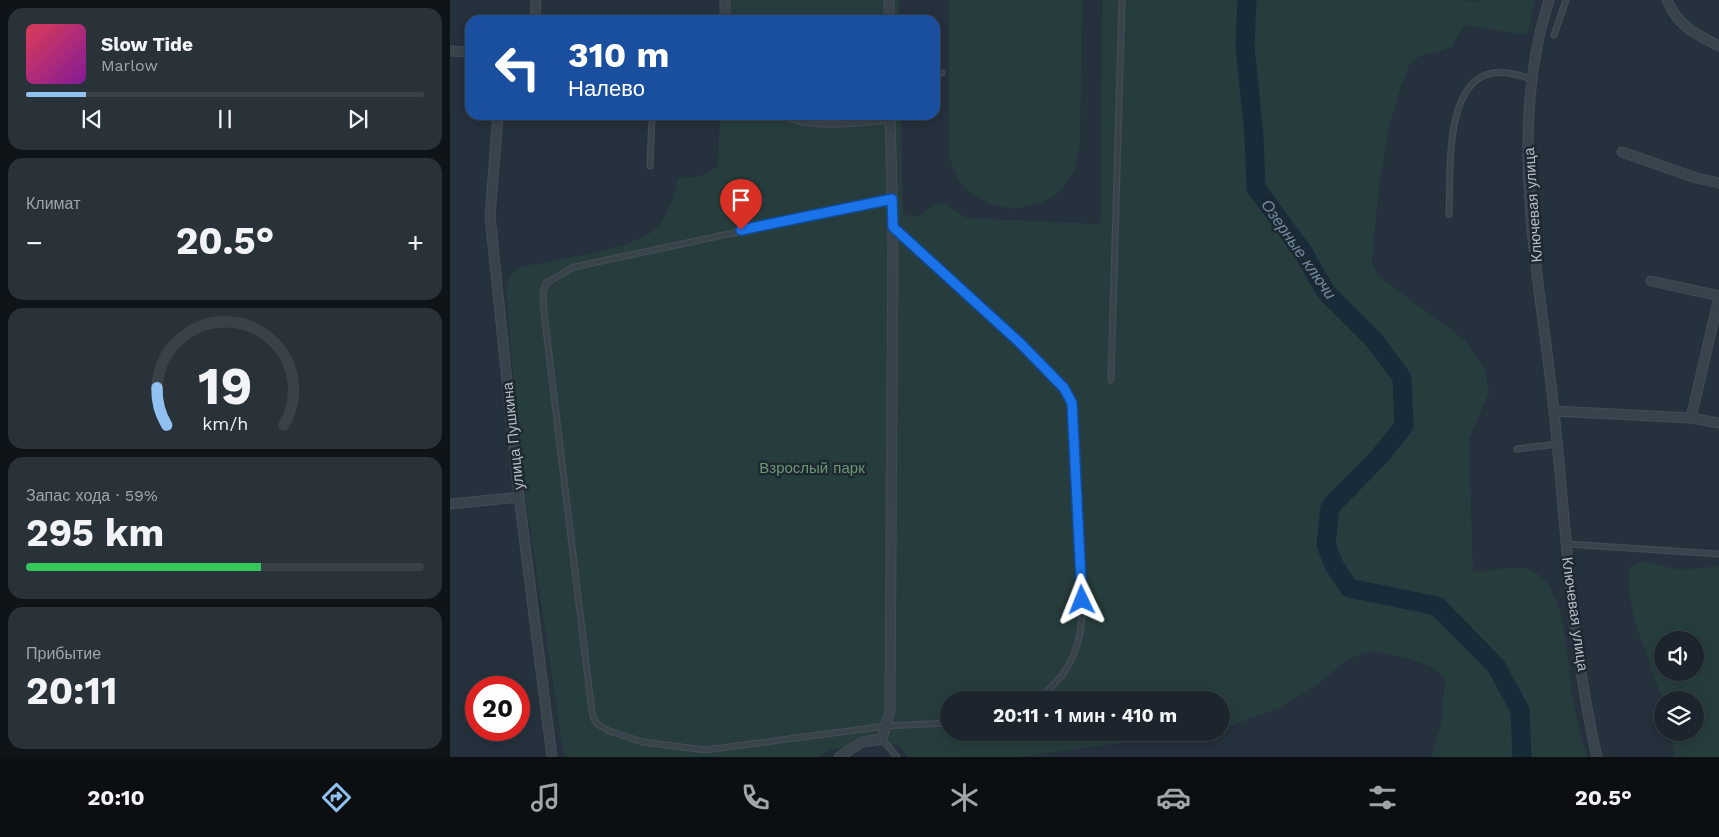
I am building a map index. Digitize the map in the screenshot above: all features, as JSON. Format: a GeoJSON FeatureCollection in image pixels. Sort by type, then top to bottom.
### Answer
{"type":"FeatureCollection","features":[{"type":"Feature","properties":{"kind":"street"},"geometry":{"type":"LineString","coordinates":[[535,15],[536,0]]}},
{"type":"Feature","properties":{"kind":"street"},"geometry":{"type":"LineString","coordinates":[[725,0],[726,15]]}},
{"type":"Feature","properties":{"kind":"street"},"geometry":{"type":"LineString","coordinates":[[889,0],[889,15]]}},
{"type":"Feature","properties":{"kind":"street","name":"Ключевая улица"},"geometry":{"type":"LineString","coordinates":[[1549,0],[1538,34],[1531,79],[1528,174],[1554,411],[1565,544],[1578,645],[1597,757]]}},
{"type":"Feature","properties":{"kind":"street"},"geometry":{"type":"LineString","coordinates":[[1667,0],[1676,19],[1695,34],[1719,46]]}},
{"type":"Feature","properties":{"kind":"street"},"geometry":{"type":"LineString","coordinates":[[450,51],[465,52]]}},
{"type":"Feature","properties":{"kind":"street","name":"улица Пушкина"},"geometry":{"type":"LineString","coordinates":[[498,120],[490,216],[519,496],[552,757]]}},
{"type":"Feature","properties":{"kind":"street"},"geometry":{"type":"LineString","coordinates":[[839,757],[862,742],[882,739],[890,711],[893,227],[890,120]]}},
{"type":"Feature","properties":{"kind":"street"},"geometry":{"type":"LineString","coordinates":[[1622,152],[1696,178],[1719,184]]}},
{"type":"Feature","properties":{"kind":"street"},"geometry":{"type":"LineString","coordinates":[[1651,281],[1719,297],[1691,418]]}},
{"type":"Feature","properties":{"kind":"street"},"geometry":{"type":"LineString","coordinates":[[1554,411],[1691,418],[1719,423]]}},
{"type":"Feature","properties":{"kind":"street"},"geometry":{"type":"LineString","coordinates":[[450,504],[519,496]]}},
{"type":"Feature","properties":{"kind":"lane"},"geometry":{"type":"LineString","coordinates":[[1111,380],[1122,0]]}},
{"type":"Feature","properties":{"kind":"lane"},"geometry":{"type":"LineString","coordinates":[[1554,35],[1566,0]]}},
{"type":"Feature","properties":{"kind":"lane"},"geometry":{"type":"LineString","coordinates":[[1449,214],[1453,131],[1460,101],[1465,92],[1482,77],[1492,73],[1506,72],[1531,79]]}},
{"type":"Feature","properties":{"kind":"lane"},"geometry":{"type":"LineString","coordinates":[[650,166],[652,120]]}},
{"type":"Feature","properties":{"kind":"lane"},"geometry":{"type":"LineString","coordinates":[[797,120],[822,124],[867,120]]}},
{"type":"Feature","properties":{"kind":"lane"},"geometry":{"type":"LineString","coordinates":[[892,199],[574,267],[546,283],[543,294],[591,704],[593,717],[597,724],[609,731],[643,742],[705,750],[886,726],[940,724]]}},
{"type":"Feature","properties":{"kind":"lane"},"geometry":{"type":"LineString","coordinates":[[893,227],[1019,342],[1064,388],[1072,403],[1080,561],[1081,633],[1073,658],[1058,683],[1047,691]]}},
{"type":"Feature","properties":{"kind":"lane"},"geometry":{"type":"LineString","coordinates":[[1517,448],[1557,444]]}},
{"type":"Feature","properties":{"kind":"lane"},"geometry":{"type":"LineString","coordinates":[[1565,544],[1719,554]]}},
{"type":"Feature","properties":{"kind":"lane"},"geometry":{"type":"LineString","coordinates":[[882,739],[897,757]]}},
{"type":"Feature","properties":{"kind":"green space"},"geometry":{"type":"Polygon","coordinates":[[[729,0],[899,0],[899,15],[728,15],[729,0]]]}},
{"type":"Feature","properties":{"kind":"green space"},"geometry":{"type":"Polygon","coordinates":[[[949,0],[1082,0],[1080,143],[1076,167],[1062,189],[1041,203],[1015,209],[990,204],[968,191],[959,181],[949,157],[949,0]]]}},
{"type":"Feature","properties":{"kind":"green space","name":"Взрослый парк"},"geometry":{"type":"Polygon","coordinates":[[[1102,0],[1460,0],[1480,2],[1484,0],[1535,0],[1528,32],[1525,35],[1466,25],[1462,28],[1452,47],[1436,53],[1421,55],[1410,64],[1400,89],[1388,130],[1378,196],[1372,261],[1378,276],[1465,340],[1485,370],[1489,393],[1469,438],[1473,572],[1514,568],[1527,569],[1541,576],[1551,589],[1564,626],[1574,708],[1587,757],[1431,757],[1441,725],[1445,677],[1432,667],[1402,657],[1370,651],[1348,659],[1317,685],[1279,708],[1230,726],[1230,691],[940,691],[940,741],[1138,741],[1019,757],[908,757],[898,745],[831,749],[819,757],[564,757],[520,461],[506,288],[511,274],[520,267],[591,253],[629,243],[644,237],[654,230],[670,206],[677,178],[697,177],[718,167],[720,120],[901,120],[903,215],[920,216],[932,205],[944,203],[967,218],[1098,224],[1101,220],[1102,0]]]}},
{"type":"Feature","properties":{"kind":"green space"},"geometry":{"type":"Polygon","coordinates":[[[1643,561],[1680,570],[1719,566],[1719,757],[1675,757],[1672,741],[1704,741],[1704,691],[1660,691],[1656,681],[1704,681],[1704,631],[1654,631],[1654,676],[1638,631],[1630,593],[1629,577],[1632,565],[1643,561]]]}},
{"type":"Feature","properties":{"kind":"waterway","name":"Озерные ключи"},"geometry":{"type":"LineString","coordinates":[[1247,0],[1245,47],[1254,135],[1256,188],[1303,252],[1326,292],[1375,341],[1402,378],[1404,426],[1379,457],[1330,507],[1326,545],[1334,565],[1349,588],[1437,606],[1496,666],[1520,710],[1522,757]]}},
{"type":"Feature","properties":{"kind":"route"},"geometry":{"type":"LineString","coordinates":[[741,230],[892,199],[893,227],[1019,342],[1064,388],[1072,403],[1076,436],[1082,600]]}}]}
